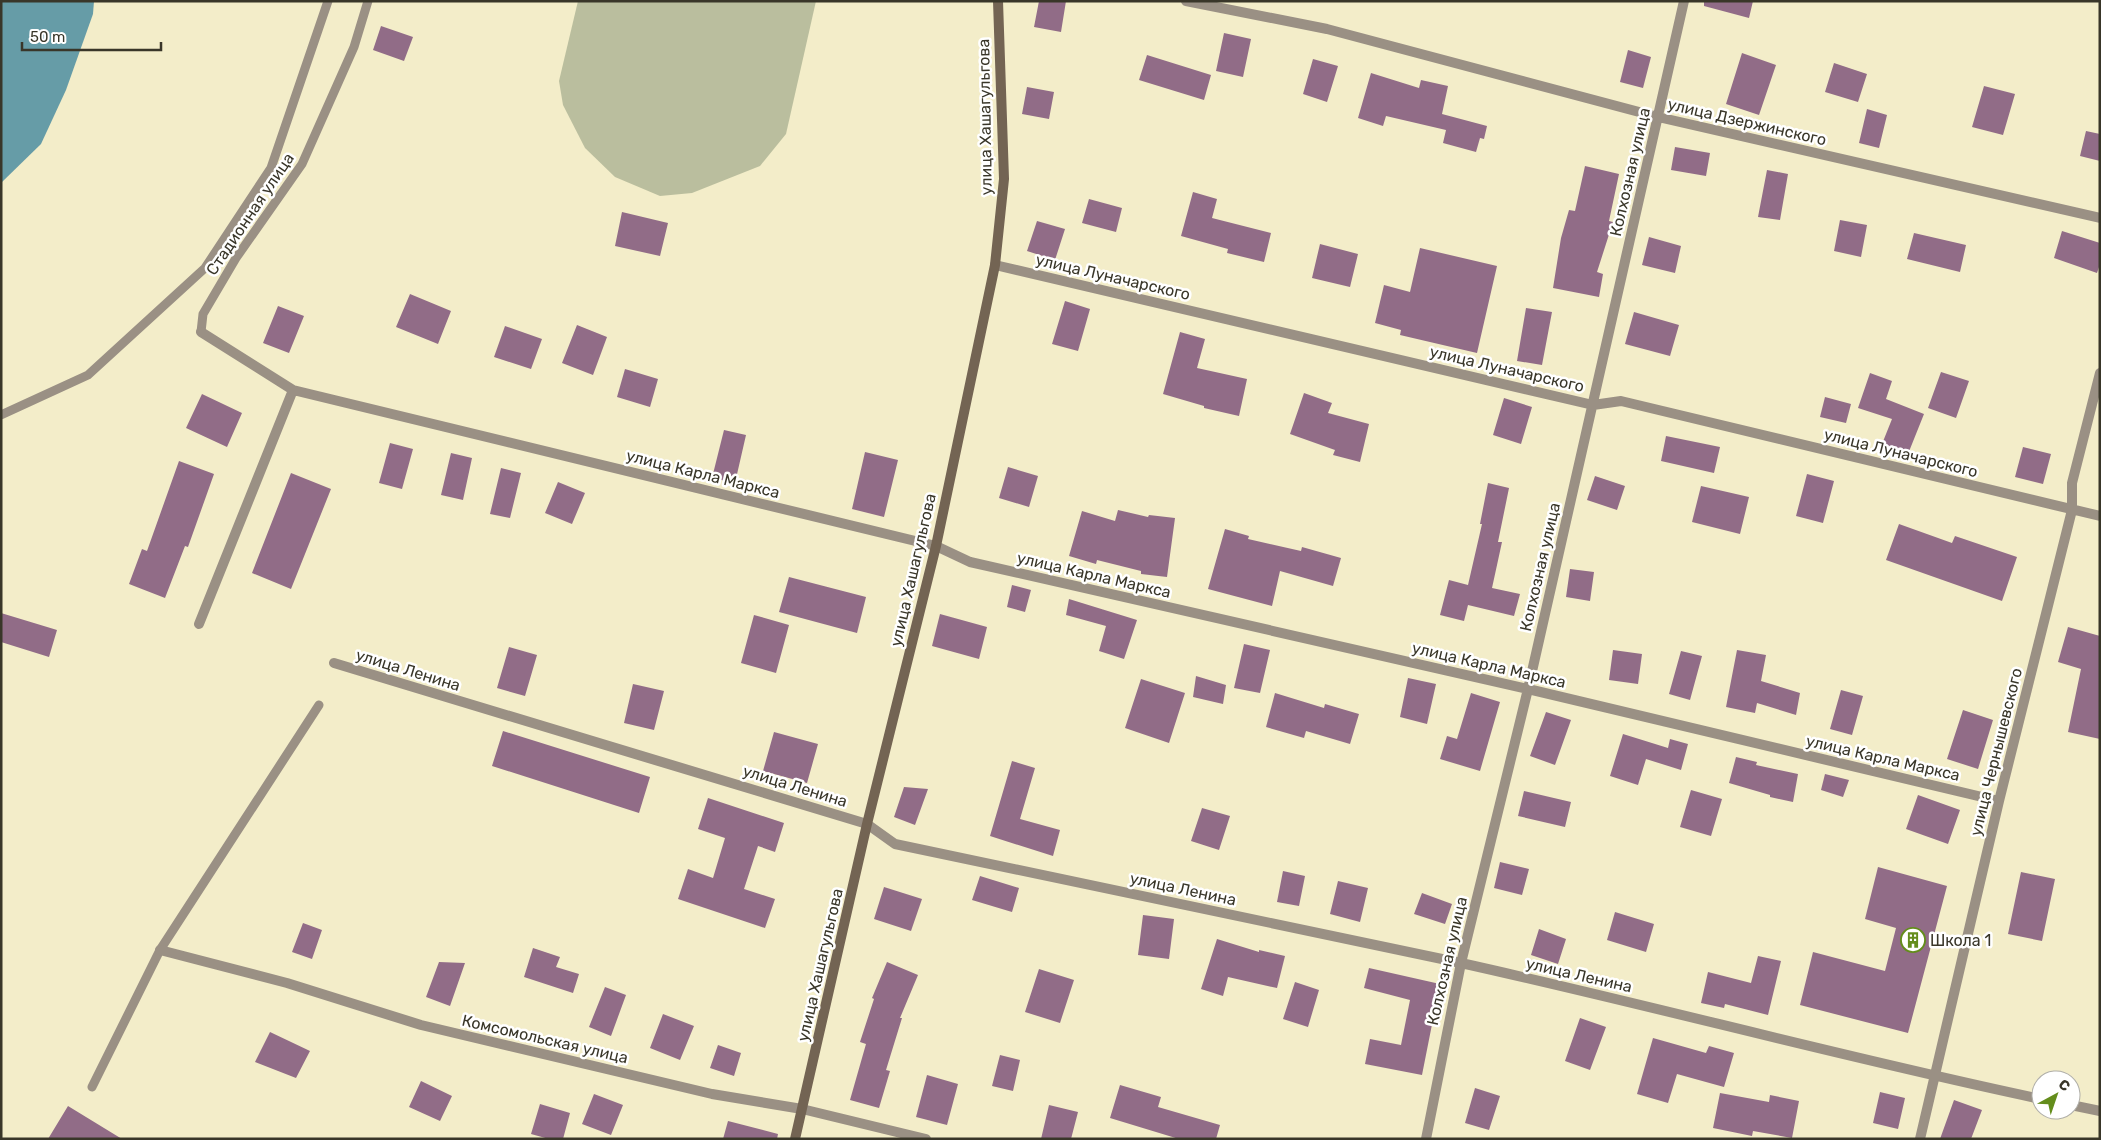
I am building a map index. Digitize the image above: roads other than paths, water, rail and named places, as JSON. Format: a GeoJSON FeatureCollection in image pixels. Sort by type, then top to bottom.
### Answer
{"type":"FeatureCollection","features":[{"type":"Feature","properties":{"kind":"main road","name":"улица Хашагульгова"},"geometry":{"type":"LineString","coordinates":[[795,1139],[867,824],[936,546],[995,265],[1004,179],[998,1]]}},
{"type":"Feature","properties":{"kind":"street","name":"улица Дзержинского"},"geometry":{"type":"LineString","coordinates":[[1186,1],[1326,29],[1658,117],[2100,218]]}},
{"type":"Feature","properties":{"kind":"street","name":"Колхозная улица"},"geometry":{"type":"LineString","coordinates":[[1426,1139],[1461,963],[1528,689],[1684,1]]}},
{"type":"Feature","properties":{"kind":"street","name":"улица Луначарского"},"geometry":{"type":"LineString","coordinates":[[995,265],[1593,405],[1621,401],[2100,516]]}},
{"type":"Feature","properties":{"kind":"street","name":"улица Карла Маркса"},"geometry":{"type":"LineString","coordinates":[[201,332],[293,390],[936,546],[970,562],[1528,689],[1999,801]]}},
{"type":"Feature","properties":{"kind":"street","name":"улица Чернышевского"},"geometry":{"type":"LineString","coordinates":[[1920,1139],[1999,801],[2072,510],[2072,483],[2100,373]]}},
{"type":"Feature","properties":{"kind":"street"},"geometry":{"type":"LineString","coordinates":[[199,624],[293,390]]}},
{"type":"Feature","properties":{"kind":"street","name":"улица Ленина"},"geometry":{"type":"LineString","coordinates":[[334,663],[867,824],[895,844],[1461,963],[1724,1024],[1934,1077],[2031,1097]]}},
{"type":"Feature","properties":{"kind":"street","name":"Комсомольская улица"},"geometry":{"type":"LineString","coordinates":[[160,950],[287,983],[421,1025],[712,1094],[802,1109],[926,1139]]}},
{"type":"Feature","properties":{"kind":"street"},"geometry":{"type":"LineString","coordinates":[[2081,1107],[2100,1111]]}},
{"type":"Feature","properties":{"kind":"lane"},"geometry":{"type":"LineString","coordinates":[[1,415],[88,375],[205,268],[270,168],[328,1]]}},
{"type":"Feature","properties":{"kind":"lane","name":"Стадионная улица"},"geometry":{"type":"LineString","coordinates":[[201,332],[203,314],[236,258],[302,164],[354,47],[368,1]]}},
{"type":"Feature","properties":{"kind":"lane"},"geometry":{"type":"LineString","coordinates":[[92,1087],[160,950],[319,705]]}},
{"type":"Feature","properties":{"kind":"water"},"geometry":{"type":"Polygon","coordinates":[[[1,1],[94,1],[93,14],[66,90],[41,144],[1,183],[1,1]]]}},
{"type":"Feature","properties":{"kind":"place","name":"Школа 1"},"geometry":{"type":"Point","coordinates":[1913,940]}}]}
